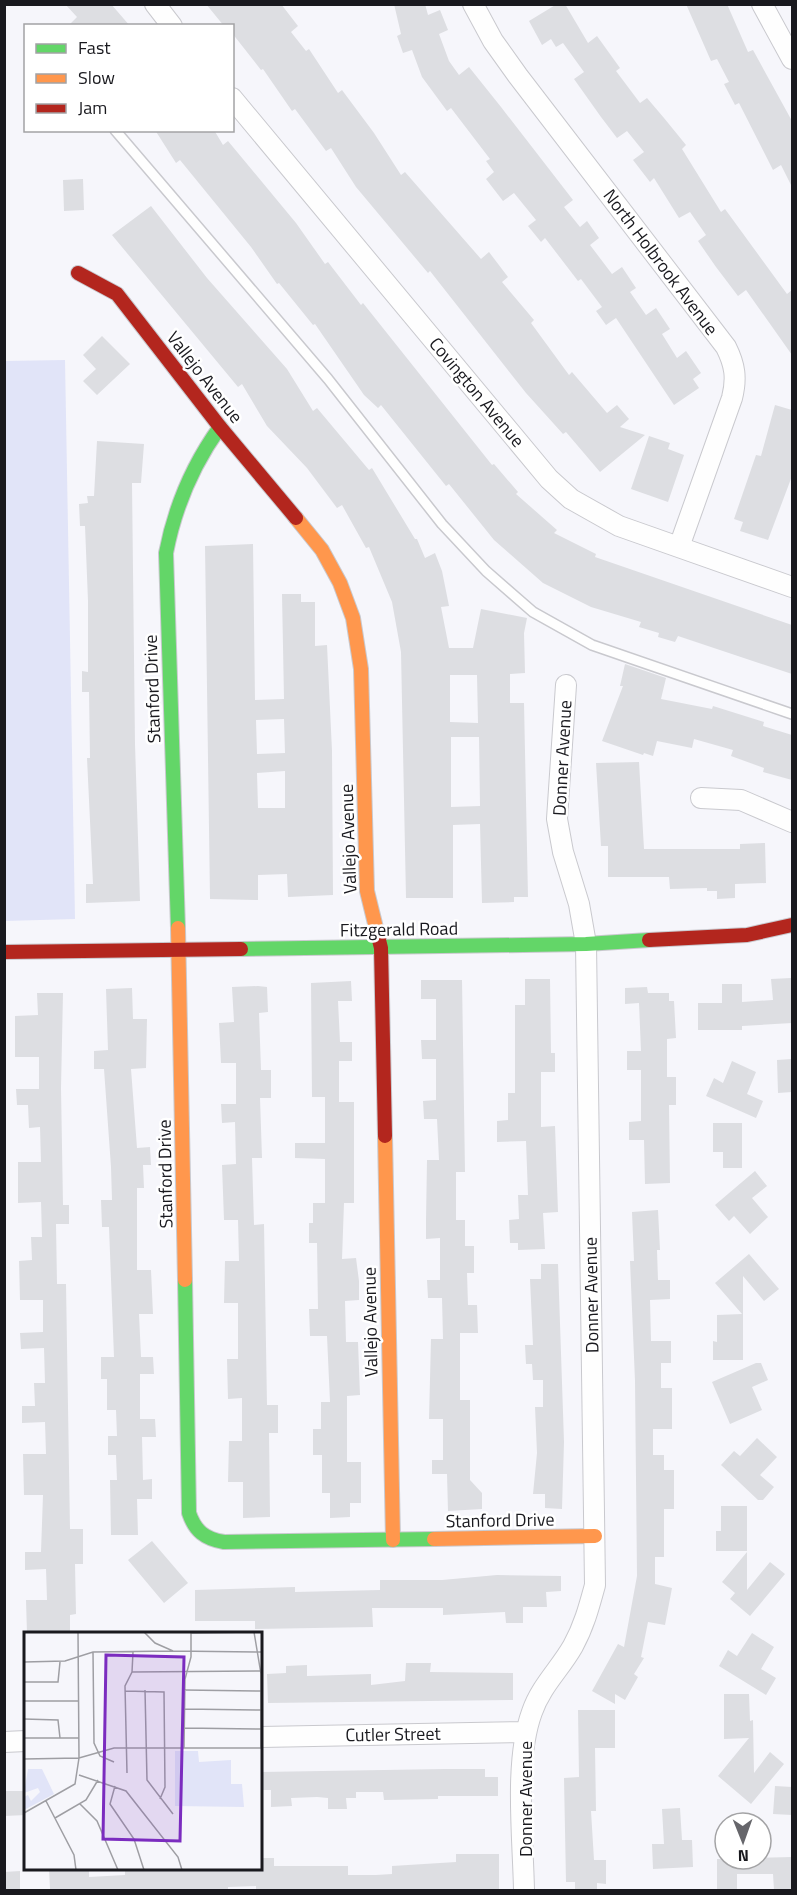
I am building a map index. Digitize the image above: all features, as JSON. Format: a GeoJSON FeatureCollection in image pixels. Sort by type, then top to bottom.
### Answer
{"type":"FeatureCollection","features":[{"type":"Feature","properties":{"kind":"street"},"geometry":{"type":"LineString","coordinates":[[155,4],[170,24]]}},
{"type":"Feature","properties":{"kind":"street","name":"North Holbrook Avenue"},"geometry":{"type":"LineString","coordinates":[[473,4],[493,41],[726,347],[734,363],[736,380],[732,398],[679,547]]}},
{"type":"Feature","properties":{"kind":"street"},"geometry":{"type":"LineString","coordinates":[[762,4],[792,58]]}},
{"type":"Feature","properties":{"kind":"street","name":"Covington Avenue"},"geometry":{"type":"LineString","coordinates":[[234,100],[549,478],[571,499],[597,516],[792,587]]}},
{"type":"Feature","properties":{"kind":"street","name":"Vallejo Avenue"},"geometry":{"type":"LineString","coordinates":[[78,273],[117,294],[220,427],[321,550],[340,583],[353,618],[361,669],[367,891],[381,948],[393,1540]]}},
{"type":"Feature","properties":{"kind":"street","name":"Stanford Drive"},"geometry":{"type":"LineString","coordinates":[[220,427],[199,456],[183,487],[171,524],[166,553],[179,948],[189,1502],[193,1525],[200,1535],[212,1541],[224,1542],[595,1536]]}},
{"type":"Feature","properties":{"kind":"street","name":"Donner Avenue"},"geometry":{"type":"LineString","coordinates":[[525,1890],[522,1761],[525,1732],[541,1690],[572,1647],[586,1619],[595,1585],[586,944],[579,904],[562,852],[557,819],[566,685]]}},
{"type":"Feature","properties":{"kind":"street"},"geometry":{"type":"LineString","coordinates":[[701,798],[741,800],[792,822]]}},
{"type":"Feature","properties":{"kind":"street","name":"Fitzgerald Road"},"geometry":{"type":"LineString","coordinates":[[4,952],[586,944],[747,935],[792,925]]}},
{"type":"Feature","properties":{"kind":"street","name":"Cutler Street"},"geometry":{"type":"LineString","coordinates":[[262,1737],[525,1732]]}},
{"type":"Feature","properties":{"kind":"street"},"geometry":{"type":"LineString","coordinates":[[4,1742],[24,1741]]}},
{"type":"Feature","properties":{"kind":"lane"},"geometry":{"type":"LineString","coordinates":[[117,132],[328,379],[442,524],[486,571],[533,612],[592,645],[792,714]]}},
{"type":"Feature","properties":{"kind":"shaded area"},"geometry":{"type":"Polygon","coordinates":[[[65,360],[75,919],[5,921],[5,361],[65,360]]]}},
{"type":"Feature","properties":{"kind":"building"},"geometry":{"type":"Polygon","coordinates":[[[65,4],[111,4],[128,24],[70,24],[77,17],[65,4]]]}},
{"type":"Feature","properties":{"kind":"building"},"geometry":{"type":"Polygon","coordinates":[[[206,4],[281,4],[298,26],[291,32],[306,51],[309,49],[338,93],[342,90],[401,175],[405,172],[481,259],[489,252],[508,277],[502,282],[534,320],[531,323],[569,375],[572,372],[607,413],[617,405],[629,419],[620,427],[645,435],[600,472],[566,432],[563,434],[526,393],[430,271],[428,273],[356,187],[331,148],[326,151],[295,109],[292,111],[263,69],[261,70],[234,36],[234,24],[222,24],[206,4]]]}},
{"type":"Feature","properties":{"kind":"building"},"geometry":{"type":"Polygon","coordinates":[[[394,4],[425,4],[428,15],[440,10],[448,30],[439,34],[449,61],[459,75],[469,67],[501,107],[573,200],[564,207],[580,227],[587,221],[599,238],[590,245],[612,274],[622,267],[636,288],[630,292],[646,315],[656,308],[670,329],[662,334],[677,358],[686,351],[701,373],[693,379],[699,388],[674,405],[616,318],[606,325],[596,311],[602,307],[581,279],[578,281],[545,238],[541,242],[528,226],[536,220],[514,193],[503,201],[486,179],[494,172],[486,161],[490,159],[451,108],[447,111],[422,77],[412,50],[403,53],[397,36],[401,34],[394,4]]]}},
{"type":"Feature","properties":{"kind":"building"},"geometry":{"type":"Polygon","coordinates":[[[557,4],[565,4],[588,43],[597,36],[620,68],[616,71],[640,103],[647,98],[686,145],[682,149],[721,212],[725,209],[787,294],[792,290],[792,355],[746,290],[738,296],[716,267],[698,241],[706,235],[690,212],[679,218],[654,178],[650,182],[633,160],[644,152],[627,131],[617,138],[601,117],[574,79],[584,72],[563,43],[556,47],[551,39],[542,45],[529,21],[557,4]]]}},
{"type":"Feature","properties":{"kind":"building"},"geometry":{"type":"Polygon","coordinates":[[[686,4],[727,4],[748,52],[753,50],[792,121],[792,187],[781,165],[773,170],[739,103],[735,105],[724,84],[729,82],[717,59],[711,61],[686,4]]]}},
{"type":"Feature","properties":{"kind":"building"},"geometry":{"type":"Polygon","coordinates":[[[156,132],[215,132],[223,145],[228,141],[296,223],[325,264],[328,262],[361,305],[363,303],[492,465],[494,464],[518,492],[516,494],[557,530],[554,533],[596,554],[595,557],[792,625],[792,674],[678,636],[675,642],[658,637],[659,633],[639,627],[641,622],[591,607],[543,583],[494,540],[449,484],[446,486],[381,405],[378,408],[364,395],[315,324],[313,325],[279,283],[277,284],[251,247],[180,160],[176,163],[156,132]]]}},
{"type":"Feature","properties":{"kind":"building"},"geometry":{"type":"Polygon","coordinates":[[[83,179],[84,210],[64,211],[63,180],[83,179]]]}},
{"type":"Feature","properties":{"kind":"building"},"geometry":{"type":"Polygon","coordinates":[[[151,206],[207,278],[287,369],[313,411],[317,408],[369,470],[372,468],[417,539],[425,558],[435,553],[442,571],[449,606],[441,607],[449,648],[473,648],[481,609],[527,618],[524,633],[525,673],[510,674],[510,703],[524,703],[528,897],[514,897],[514,902],[482,903],[480,824],[453,825],[453,898],[406,898],[401,652],[392,602],[369,547],[366,548],[342,505],[337,508],[307,468],[267,426],[242,384],[238,387],[112,235],[151,206]],[[450,675],[450,722],[478,723],[477,675],[450,675]],[[451,737],[451,807],[480,806],[479,737],[451,737]]]}},
{"type":"Feature","properties":{"kind":"building"},"geometry":{"type":"Polygon","coordinates":[[[102,336],[130,364],[97,395],[83,381],[96,369],[83,355],[102,336]]]}},
{"type":"Feature","properties":{"kind":"building"},"geometry":{"type":"Polygon","coordinates":[[[775,405],[792,410],[792,476],[768,540],[740,531],[743,522],[734,519],[756,455],[761,456],[775,405]]]}},
{"type":"Feature","properties":{"kind":"building"},"geometry":{"type":"Polygon","coordinates":[[[649,436],[670,443],[668,449],[684,455],[668,502],[631,489],[649,436]]]}},
{"type":"Feature","properties":{"kind":"building"},"geometry":{"type":"Polygon","coordinates":[[[97,441],[144,444],[141,483],[132,483],[135,744],[140,901],[86,903],[86,884],[93,884],[87,758],[90,758],[89,692],[82,692],[82,671],[88,672],[88,601],[85,526],[80,526],[79,504],[88,503],[87,496],[94,496],[97,441]]]}},
{"type":"Feature","properties":{"kind":"building"},"geometry":{"type":"Polygon","coordinates":[[[253,544],[255,700],[284,699],[282,594],[301,594],[301,602],[315,602],[315,646],[327,645],[332,751],[333,895],[288,897],[287,874],[258,875],[258,900],[210,899],[205,546],[253,544]],[[284,719],[256,720],[257,754],[285,753],[284,719]],[[285,771],[257,773],[258,808],[285,808],[285,771]]]}},
{"type":"Feature","properties":{"kind":"building"},"geometry":{"type":"Polygon","coordinates":[[[625,664],[666,678],[661,699],[712,709],[713,706],[764,722],[763,726],[792,735],[792,780],[763,772],[764,768],[731,756],[733,750],[694,739],[692,748],[657,741],[653,756],[644,753],[643,755],[602,741],[623,686],[620,686],[625,664]]]}},
{"type":"Feature","properties":{"kind":"building"},"geometry":{"type":"Polygon","coordinates":[[[639,762],[644,849],[740,849],[740,844],[765,843],[766,883],[735,884],[735,898],[717,899],[717,891],[707,891],[707,888],[670,889],[669,877],[608,877],[608,846],[601,846],[596,763],[639,762]]]}},
{"type":"Feature","properties":{"kind":"building"},"geometry":{"type":"Polygon","coordinates":[[[791,978],[792,1023],[742,1026],[742,1030],[698,1030],[698,1003],[722,1003],[722,984],[742,984],[742,1002],[773,1000],[771,979],[791,978]]]}},
{"type":"Feature","properties":{"kind":"building"},"geometry":{"type":"Polygon","coordinates":[[[525,979],[550,979],[551,1053],[555,1053],[555,1072],[541,1072],[541,1127],[555,1126],[558,1212],[543,1213],[545,1249],[518,1250],[518,1243],[510,1243],[509,1220],[519,1219],[518,1195],[528,1195],[526,1141],[497,1142],[497,1121],[508,1120],[508,1093],[515,1093],[515,1005],[525,1005],[525,979]]]}},
{"type":"Feature","properties":{"kind":"building"},"geometry":{"type":"Polygon","coordinates":[[[421,980],[462,980],[465,1172],[456,1172],[456,1220],[465,1220],[465,1246],[474,1246],[474,1273],[467,1273],[468,1305],[477,1305],[478,1333],[460,1333],[460,1400],[470,1400],[470,1480],[482,1493],[482,1509],[448,1511],[447,1474],[432,1474],[432,1460],[443,1460],[443,1419],[429,1419],[431,1339],[443,1339],[442,1298],[428,1298],[427,1280],[440,1280],[440,1238],[426,1239],[427,1160],[439,1160],[437,1119],[424,1119],[423,1101],[436,1100],[436,1059],[422,1059],[421,1040],[436,1040],[436,999],[421,999],[421,980]]]}},
{"type":"Feature","properties":{"kind":"building"},"geometry":{"type":"Polygon","coordinates":[[[351,981],[352,1001],[338,1001],[340,1042],[352,1042],[352,1061],[339,1061],[339,1102],[354,1102],[354,1203],[344,1203],[342,1259],[356,1258],[359,1281],[359,1300],[345,1301],[346,1342],[358,1342],[360,1395],[347,1396],[347,1462],[361,1462],[361,1503],[350,1503],[350,1517],[330,1518],[330,1493],[322,1493],[322,1455],[313,1455],[313,1429],[321,1429],[321,1402],[330,1402],[327,1336],[310,1336],[309,1309],[318,1309],[317,1243],[309,1243],[309,1223],[313,1223],[313,1203],[325,1203],[325,1159],[295,1158],[295,1143],[325,1143],[325,1097],[312,1097],[311,983],[351,981]]]}},
{"type":"Feature","properties":{"kind":"building"},"geometry":{"type":"Polygon","coordinates":[[[232,987],[267,987],[268,1012],[259,1013],[261,1070],[271,1070],[271,1098],[260,1098],[262,1158],[252,1158],[254,1225],[264,1224],[267,1405],[278,1405],[278,1433],[269,1433],[270,1517],[243,1518],[243,1482],[228,1482],[229,1441],[242,1441],[242,1398],[228,1399],[227,1359],[238,1359],[238,1303],[224,1303],[225,1261],[239,1261],[238,1220],[224,1220],[222,1165],[236,1164],[235,1122],[222,1123],[221,1104],[236,1104],[236,1063],[221,1063],[219,1023],[234,1022],[232,987]]]}},
{"type":"Feature","properties":{"kind":"building"},"geometry":{"type":"Polygon","coordinates":[[[647,987],[648,993],[669,993],[669,1001],[674,1001],[676,1038],[667,1039],[667,1077],[676,1077],[676,1105],[669,1105],[670,1183],[645,1184],[644,1140],[629,1140],[629,1122],[641,1121],[641,1070],[627,1070],[627,1051],[641,1051],[639,1003],[625,1004],[625,988],[647,987]]]}},
{"type":"Feature","properties":{"kind":"building"},"geometry":{"type":"Polygon","coordinates":[[[132,988],[133,1019],[147,1019],[146,1068],[131,1069],[137,1148],[150,1147],[151,1165],[143,1165],[144,1188],[137,1188],[137,1270],[151,1270],[153,1314],[139,1314],[141,1357],[153,1357],[154,1374],[140,1374],[140,1419],[155,1419],[156,1437],[142,1437],[143,1480],[152,1479],[152,1499],[137,1499],[138,1535],[111,1535],[110,1480],[117,1480],[116,1455],[108,1455],[108,1436],[117,1436],[116,1410],[107,1410],[107,1379],[101,1379],[101,1357],[114,1357],[109,1227],[102,1227],[101,1200],[112,1200],[111,1167],[104,1069],[94,1069],[94,1051],[108,1050],[106,989],[132,988]]]}},
{"type":"Feature","properties":{"kind":"building"},"geometry":{"type":"Polygon","coordinates":[[[37,993],[63,993],[61,1088],[63,1205],[69,1205],[69,1224],[56,1224],[57,1284],[66,1284],[70,1529],[83,1529],[83,1564],[75,1564],[76,1614],[70,1615],[70,1632],[27,1632],[26,1600],[47,1600],[46,1569],[25,1570],[25,1552],[41,1552],[43,1495],[24,1495],[23,1454],[46,1454],[45,1422],[22,1423],[22,1406],[35,1406],[34,1383],[45,1383],[44,1348],[21,1349],[20,1333],[43,1332],[43,1300],[20,1300],[19,1261],[32,1260],[31,1237],[42,1237],[41,1202],[18,1203],[18,1162],[41,1162],[40,1127],[29,1128],[28,1105],[17,1105],[16,1089],[39,1089],[39,1057],[15,1057],[15,1016],[38,1015],[37,993]]]}},
{"type":"Feature","properties":{"kind":"building"},"geometry":{"type":"Polygon","coordinates":[[[792,1059],[792,1092],[778,1093],[777,1060],[792,1059]]]}},
{"type":"Feature","properties":{"kind":"building"},"geometry":{"type":"Polygon","coordinates":[[[732,1061],[756,1072],[747,1094],[763,1101],[756,1118],[706,1096],[714,1078],[723,1083],[732,1061]]]}},
{"type":"Feature","properties":{"kind":"building"},"geometry":{"type":"Polygon","coordinates":[[[713,1123],[742,1123],[742,1168],[723,1168],[723,1152],[713,1152],[713,1123]]]}},
{"type":"Feature","properties":{"kind":"building"},"geometry":{"type":"Polygon","coordinates":[[[755,1171],[767,1186],[752,1198],[768,1217],[750,1234],[734,1216],[729,1221],[715,1205],[755,1171]]]}},
{"type":"Feature","properties":{"kind":"building"},"geometry":{"type":"Polygon","coordinates":[[[658,1210],[660,1250],[657,1250],[658,1280],[670,1280],[670,1299],[650,1300],[651,1341],[671,1341],[671,1363],[661,1363],[661,1388],[672,1388],[672,1429],[653,1429],[653,1455],[664,1455],[664,1470],[674,1470],[674,1509],[664,1509],[664,1557],[655,1557],[655,1584],[672,1588],[665,1625],[648,1622],[641,1657],[644,1658],[634,1674],[638,1677],[625,1700],[615,1694],[615,1704],[592,1691],[618,1644],[624,1647],[637,1576],[635,1381],[630,1261],[634,1261],[632,1212],[658,1210]]]}},
{"type":"Feature","properties":{"kind":"building"},"geometry":{"type":"Polygon","coordinates":[[[749,1254],[779,1289],[764,1301],[743,1276],[743,1360],[713,1360],[713,1341],[717,1342],[717,1315],[742,1314],[715,1283],[749,1254]]]}},
{"type":"Feature","properties":{"kind":"building"},"geometry":{"type":"Polygon","coordinates":[[[541,1264],[558,1264],[564,1442],[562,1509],[545,1508],[545,1494],[533,1494],[537,1453],[535,1407],[543,1407],[543,1380],[533,1380],[532,1364],[526,1364],[525,1345],[533,1345],[530,1279],[541,1279],[541,1264]]]}},
{"type":"Feature","properties":{"kind":"building"},"geometry":{"type":"Polygon","coordinates":[[[756,1363],[761,1363],[768,1380],[752,1387],[762,1410],[730,1424],[712,1382],[756,1363]]]}},
{"type":"Feature","properties":{"kind":"building"},"geometry":{"type":"Polygon","coordinates":[[[757,1438],[777,1457],[760,1475],[774,1487],[763,1500],[758,1500],[721,1465],[734,1451],[740,1456],[757,1438]]]}},
{"type":"Feature","properties":{"kind":"building"},"geometry":{"type":"Polygon","coordinates":[[[721,1506],[747,1506],[747,1551],[716,1551],[716,1531],[721,1531],[721,1506]]]}},
{"type":"Feature","properties":{"kind":"building"},"geometry":{"type":"Polygon","coordinates":[[[152,1541],[188,1583],[164,1603],[128,1560],[152,1541]]]}},
{"type":"Feature","properties":{"kind":"building"},"geometry":{"type":"Polygon","coordinates":[[[747,1552],[747,1590],[770,1562],[785,1574],[750,1616],[730,1599],[735,1593],[722,1582],[747,1552]]]}},
{"type":"Feature","properties":{"kind":"building"},"geometry":{"type":"Polygon","coordinates":[[[497,1575],[561,1576],[561,1591],[546,1592],[547,1607],[523,1607],[523,1623],[506,1623],[505,1612],[443,1615],[443,1608],[372,1608],[373,1627],[255,1629],[255,1621],[195,1621],[195,1590],[295,1587],[295,1592],[380,1590],[380,1580],[442,1580],[497,1575]]]}},
{"type":"Feature","properties":{"kind":"building"},"geometry":{"type":"Polygon","coordinates":[[[752,1633],[774,1647],[761,1669],[776,1678],[766,1695],[719,1666],[728,1650],[737,1656],[752,1633]]]}},
{"type":"Feature","properties":{"kind":"building"},"geometry":{"type":"Polygon","coordinates":[[[406,1663],[431,1663],[430,1672],[513,1673],[513,1700],[268,1703],[267,1674],[286,1673],[286,1666],[307,1665],[307,1676],[371,1674],[371,1685],[405,1681],[406,1663]]]}},
{"type":"Feature","properties":{"kind":"building"},"geometry":{"type":"Polygon","coordinates":[[[724,1694],[749,1694],[750,1721],[753,1720],[754,1773],[770,1752],[784,1764],[751,1804],[718,1776],[749,1738],[724,1739],[724,1694]]]}},
{"type":"Feature","properties":{"kind":"building"},"geometry":{"type":"Polygon","coordinates":[[[578,1710],[615,1710],[615,1748],[595,1748],[596,1811],[591,1811],[594,1860],[606,1860],[606,1884],[597,1883],[597,1890],[575,1890],[575,1882],[566,1882],[564,1778],[579,1777],[578,1710]]]}},
{"type":"Feature","properties":{"kind":"building"},"geometry":{"type":"Polygon","coordinates":[[[485,1769],[485,1777],[498,1777],[498,1796],[438,1796],[438,1799],[384,1800],[383,1792],[356,1792],[356,1798],[346,1798],[347,1809],[328,1809],[328,1798],[317,1797],[291,1798],[292,1806],[271,1807],[271,1790],[262,1790],[262,1772],[485,1769]]]}},
{"type":"Feature","properties":{"kind":"building"},"geometry":{"type":"Polygon","coordinates":[[[775,1786],[792,1787],[792,1815],[773,1814],[775,1786]]]}},
{"type":"Feature","properties":{"kind":"building"},"geometry":{"type":"Polygon","coordinates":[[[4,1791],[24,1791],[24,1815],[4,1816],[4,1791]]]}},
{"type":"Feature","properties":{"kind":"building"},"geometry":{"type":"Polygon","coordinates":[[[680,1808],[682,1840],[692,1840],[693,1867],[653,1869],[652,1844],[664,1844],[662,1809],[680,1808]]]}},
{"type":"Feature","properties":{"kind":"building"},"geometry":{"type":"Polygon","coordinates":[[[456,1854],[499,1854],[499,1890],[256,1890],[256,1886],[228,1887],[228,1890],[50,1889],[49,1871],[89,1871],[89,1877],[125,1875],[125,1871],[262,1871],[262,1858],[274,1858],[274,1866],[348,1866],[348,1875],[376,1875],[392,1874],[392,1866],[456,1862],[456,1854]]]}},
{"type":"Feature","properties":{"kind":"building"},"geometry":{"type":"Polygon","coordinates":[[[792,1857],[792,1890],[774,1890],[773,1874],[737,1874],[737,1890],[717,1890],[717,1871],[773,1871],[773,1858],[792,1857]]]}},
{"type":"Feature","properties":{"kind":"building"},"geometry":{"type":"Polygon","coordinates":[[[20,1871],[20,1890],[4,1890],[4,1872],[20,1871]]]}},
{"type":"Feature","properties":{"kind":"traffic: fast"},"geometry":{"type":"LineString","coordinates":[[178,928],[166,553],[174,519],[186,487],[220,427]]}},
{"type":"Feature","properties":{"kind":"traffic: fast"},"geometry":{"type":"LineString","coordinates":[[241,949],[586,944],[649,940]]}},
{"type":"Feature","properties":{"kind":"traffic: fast"},"geometry":{"type":"LineString","coordinates":[[185,1280],[189,1513],[194,1525],[211,1539],[224,1542],[434,1539]]}},
{"type":"Feature","properties":{"kind":"traffic: slow"},"geometry":{"type":"LineString","coordinates":[[296,518],[322,550],[340,583],[353,618],[361,669],[367,891],[378,936]]}},
{"type":"Feature","properties":{"kind":"traffic: slow"},"geometry":{"type":"LineString","coordinates":[[178,928],[185,1280]]}},
{"type":"Feature","properties":{"kind":"traffic: slow"},"geometry":{"type":"LineString","coordinates":[[385,1136],[393,1540]]}},
{"type":"Feature","properties":{"kind":"traffic: slow"},"geometry":{"type":"LineString","coordinates":[[434,1539],[595,1536]]}},
{"type":"Feature","properties":{"kind":"traffic: jam"},"geometry":{"type":"LineString","coordinates":[[78,273],[117,294],[220,427],[296,518]]}},
{"type":"Feature","properties":{"kind":"traffic: jam"},"geometry":{"type":"LineString","coordinates":[[649,940],[747,935],[792,925]]}},
{"type":"Feature","properties":{"kind":"traffic: jam"},"geometry":{"type":"LineString","coordinates":[[378,936],[381,948],[385,1136]]}},
{"type":"Feature","properties":{"kind":"traffic: jam"},"geometry":{"type":"LineString","coordinates":[[4,952],[241,949]]}}]}
